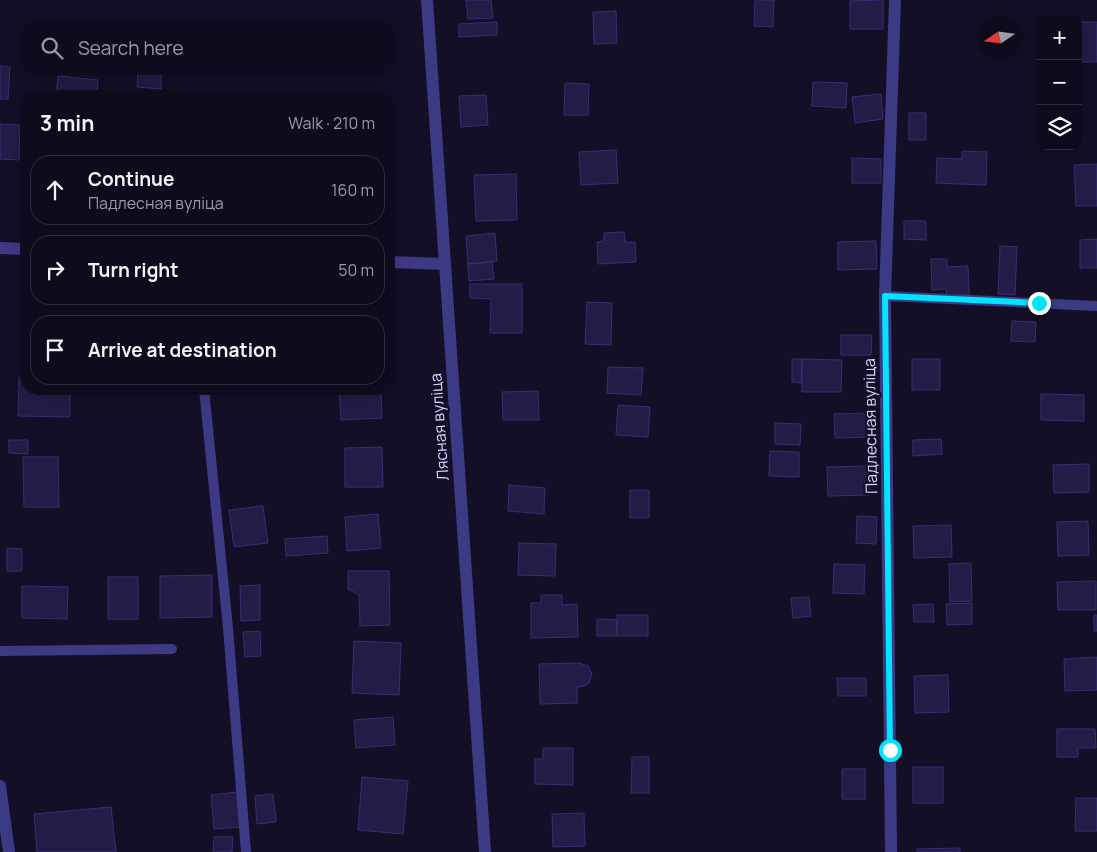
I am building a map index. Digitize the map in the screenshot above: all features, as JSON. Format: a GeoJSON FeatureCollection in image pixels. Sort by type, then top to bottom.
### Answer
{"type":"FeatureCollection","features":[{"type":"Feature","properties":{"kind":"street","name":"Лясная вуліца"},"geometry":{"type":"LineString","coordinates":[[427,0],[485,852]]}},
{"type":"Feature","properties":{"kind":"street","name":"Падлесная вуліца"},"geometry":{"type":"LineString","coordinates":[[891,852],[885,296],[895,0]]}},
{"type":"Feature","properties":{"kind":"street"},"geometry":{"type":"LineString","coordinates":[[0,248],[20,249]]}},
{"type":"Feature","properties":{"kind":"street"},"geometry":{"type":"LineString","coordinates":[[395,262],[444,264]]}},
{"type":"Feature","properties":{"kind":"street"},"geometry":{"type":"LineString","coordinates":[[0,786],[9,852]]}},
{"type":"Feature","properties":{"kind":"lane"},"geometry":{"type":"LineString","coordinates":[[885,296],[1097,306]]}},
{"type":"Feature","properties":{"kind":"lane"},"geometry":{"type":"LineString","coordinates":[[205,395],[228,628],[246,852]]}},
{"type":"Feature","properties":{"kind":"lane"},"geometry":{"type":"LineString","coordinates":[[0,651],[172,648]]}},
{"type":"Feature","properties":{"kind":"building"},"geometry":{"type":"Polygon","coordinates":[[[466,0],[491,0],[493,18],[468,19],[466,0]]]}},
{"type":"Feature","properties":{"kind":"building"},"geometry":{"type":"Polygon","coordinates":[[[755,0],[774,0],[773,27],[754,26],[755,0]]]}},
{"type":"Feature","properties":{"kind":"building"},"geometry":{"type":"Polygon","coordinates":[[[883,0],[883,29],[850,29],[850,1],[883,0]]]}},
{"type":"Feature","properties":{"kind":"building"},"geometry":{"type":"Polygon","coordinates":[[[616,11],[617,43],[594,44],[593,12],[616,11]]]}},
{"type":"Feature","properties":{"kind":"building"},"geometry":{"type":"Polygon","coordinates":[[[497,22],[497,35],[459,37],[459,24],[497,22]]]}},
{"type":"Feature","properties":{"kind":"building"},"geometry":{"type":"Polygon","coordinates":[[[1082,22],[1097,22],[1097,62],[1082,62],[1082,22]]]}},
{"type":"Feature","properties":{"kind":"building"},"geometry":{"type":"Polygon","coordinates":[[[0,66],[10,67],[8,99],[0,99],[0,66]]]}},
{"type":"Feature","properties":{"kind":"building"},"geometry":{"type":"Polygon","coordinates":[[[138,75],[161,75],[161,89],[137,87],[138,75]]]}},
{"type":"Feature","properties":{"kind":"building"},"geometry":{"type":"Polygon","coordinates":[[[58,76],[98,80],[97,90],[57,90],[58,76]]]}},
{"type":"Feature","properties":{"kind":"building"},"geometry":{"type":"Polygon","coordinates":[[[813,82],[847,83],[846,108],[812,106],[813,82]]]}},
{"type":"Feature","properties":{"kind":"building"},"geometry":{"type":"Polygon","coordinates":[[[565,83],[589,84],[588,115],[564,115],[565,83]]]}},
{"type":"Feature","properties":{"kind":"building"},"geometry":{"type":"Polygon","coordinates":[[[881,94],[883,119],[855,123],[852,97],[881,94]]]}},
{"type":"Feature","properties":{"kind":"building"},"geometry":{"type":"Polygon","coordinates":[[[486,95],[488,125],[461,127],[459,96],[486,95]]]}},
{"type":"Feature","properties":{"kind":"building"},"geometry":{"type":"Polygon","coordinates":[[[909,113],[926,113],[926,140],[909,140],[909,113]]]}},
{"type":"Feature","properties":{"kind":"building"},"geometry":{"type":"Polygon","coordinates":[[[0,124],[20,125],[19,160],[0,159],[0,124]]]}},
{"type":"Feature","properties":{"kind":"building"},"geometry":{"type":"Polygon","coordinates":[[[616,150],[618,183],[581,185],[579,152],[616,150]]]}},
{"type":"Feature","properties":{"kind":"building"},"geometry":{"type":"Polygon","coordinates":[[[962,151],[987,152],[986,185],[936,183],[937,158],[962,159],[962,151]]]}},
{"type":"Feature","properties":{"kind":"building"},"geometry":{"type":"Polygon","coordinates":[[[852,158],[881,159],[881,183],[852,183],[852,158]]]}},
{"type":"Feature","properties":{"kind":"building"},"geometry":{"type":"Polygon","coordinates":[[[1097,164],[1097,206],[1076,206],[1074,165],[1097,164]]]}},
{"type":"Feature","properties":{"kind":"building"},"geometry":{"type":"Polygon","coordinates":[[[516,174],[517,220],[476,221],[474,175],[516,174]]]}},
{"type":"Feature","properties":{"kind":"building"},"geometry":{"type":"Polygon","coordinates":[[[904,221],[926,221],[926,240],[904,239],[904,221]]]}},
{"type":"Feature","properties":{"kind":"building"},"geometry":{"type":"Polygon","coordinates":[[[624,232],[625,242],[635,242],[636,262],[598,264],[597,242],[604,241],[604,233],[624,232]]]}},
{"type":"Feature","properties":{"kind":"building"},"geometry":{"type":"Polygon","coordinates":[[[495,233],[497,261],[468,264],[466,236],[495,233]]]}},
{"type":"Feature","properties":{"kind":"building"},"geometry":{"type":"Polygon","coordinates":[[[1097,239],[1097,268],[1080,268],[1080,240],[1097,239]]]}},
{"type":"Feature","properties":{"kind":"building"},"geometry":{"type":"Polygon","coordinates":[[[876,241],[877,269],[838,270],[838,242],[876,241]]]}},
{"type":"Feature","properties":{"kind":"building"},"geometry":{"type":"Polygon","coordinates":[[[1000,246],[1017,247],[1015,295],[998,294],[1000,246]]]}},
{"type":"Feature","properties":{"kind":"building"},"geometry":{"type":"Polygon","coordinates":[[[931,259],[947,259],[947,267],[968,266],[969,295],[946,296],[946,289],[932,290],[931,259]]]}},
{"type":"Feature","properties":{"kind":"building"},"geometry":{"type":"Polygon","coordinates":[[[492,262],[494,279],[469,281],[468,264],[492,262]]]}},
{"type":"Feature","properties":{"kind":"building"},"geometry":{"type":"Polygon","coordinates":[[[470,284],[522,284],[522,333],[490,333],[491,299],[470,298],[470,284]]]}},
{"type":"Feature","properties":{"kind":"building"},"geometry":{"type":"Polygon","coordinates":[[[587,302],[612,303],[611,345],[585,344],[587,302]]]}},
{"type":"Feature","properties":{"kind":"building"},"geometry":{"type":"Polygon","coordinates":[[[1012,321],[1036,322],[1035,342],[1011,341],[1012,321]]]}},
{"type":"Feature","properties":{"kind":"building"},"geometry":{"type":"Polygon","coordinates":[[[841,335],[872,335],[871,355],[841,355],[841,335]]]}},
{"type":"Feature","properties":{"kind":"building"},"geometry":{"type":"Polygon","coordinates":[[[792,359],[802,359],[801,383],[792,382],[792,359]]]}},
{"type":"Feature","properties":{"kind":"building"},"geometry":{"type":"Polygon","coordinates":[[[802,359],[842,360],[841,392],[802,392],[802,359]]]}},
{"type":"Feature","properties":{"kind":"building"},"geometry":{"type":"Polygon","coordinates":[[[912,359],[940,359],[940,390],[912,390],[912,359]]]}},
{"type":"Feature","properties":{"kind":"building"},"geometry":{"type":"Polygon","coordinates":[[[608,367],[643,368],[641,395],[607,393],[608,367]]]}},
{"type":"Feature","properties":{"kind":"building"},"geometry":{"type":"Polygon","coordinates":[[[19,378],[20,395],[70,395],[70,417],[18,416],[19,378]]]}},
{"type":"Feature","properties":{"kind":"building"},"geometry":{"type":"Polygon","coordinates":[[[538,391],[539,420],[503,420],[502,392],[538,391]]]}},
{"type":"Feature","properties":{"kind":"building"},"geometry":{"type":"Polygon","coordinates":[[[1041,394],[1084,395],[1084,421],[1041,420],[1041,394]]]}},
{"type":"Feature","properties":{"kind":"building"},"geometry":{"type":"Polygon","coordinates":[[[339,395],[381,395],[382,418],[341,420],[339,395]]]}},
{"type":"Feature","properties":{"kind":"building"},"geometry":{"type":"Polygon","coordinates":[[[618,405],[650,407],[648,437],[616,435],[618,405]]]}},
{"type":"Feature","properties":{"kind":"building"},"geometry":{"type":"Polygon","coordinates":[[[872,413],[872,437],[835,438],[834,414],[872,413]]]}},
{"type":"Feature","properties":{"kind":"building"},"geometry":{"type":"Polygon","coordinates":[[[775,423],[801,424],[800,445],[775,444],[775,423]]]}},
{"type":"Feature","properties":{"kind":"building"},"geometry":{"type":"Polygon","coordinates":[[[941,439],[942,454],[913,456],[913,440],[941,439]]]}},
{"type":"Feature","properties":{"kind":"building"},"geometry":{"type":"Polygon","coordinates":[[[9,440],[28,440],[28,454],[9,453],[9,440]]]}},
{"type":"Feature","properties":{"kind":"building"},"geometry":{"type":"Polygon","coordinates":[[[382,447],[383,487],[345,487],[345,448],[382,447]]]}},
{"type":"Feature","properties":{"kind":"building"},"geometry":{"type":"Polygon","coordinates":[[[770,451],[799,452],[799,477],[769,476],[770,451]]]}},
{"type":"Feature","properties":{"kind":"building"},"geometry":{"type":"Polygon","coordinates":[[[23,457],[58,457],[59,507],[24,507],[23,457]]]}},
{"type":"Feature","properties":{"kind":"building"},"geometry":{"type":"Polygon","coordinates":[[[1089,464],[1089,492],[1054,493],[1053,465],[1089,464]]]}},
{"type":"Feature","properties":{"kind":"building"},"geometry":{"type":"Polygon","coordinates":[[[869,466],[870,495],[828,496],[827,467],[869,466]]]}},
{"type":"Feature","properties":{"kind":"building"},"geometry":{"type":"Polygon","coordinates":[[[509,485],[545,488],[544,514],[508,511],[509,485]]]}},
{"type":"Feature","properties":{"kind":"building"},"geometry":{"type":"Polygon","coordinates":[[[630,490],[649,490],[649,518],[630,518],[630,490]]]}},
{"type":"Feature","properties":{"kind":"building"},"geometry":{"type":"Polygon","coordinates":[[[263,506],[268,543],[234,547],[229,510],[263,506]]]}},
{"type":"Feature","properties":{"kind":"building"},"geometry":{"type":"Polygon","coordinates":[[[378,514],[381,548],[347,551],[345,517],[378,514]]]}},
{"type":"Feature","properties":{"kind":"building"},"geometry":{"type":"Polygon","coordinates":[[[857,516],[877,517],[876,544],[856,543],[857,516]]]}},
{"type":"Feature","properties":{"kind":"building"},"geometry":{"type":"Polygon","coordinates":[[[1088,521],[1089,555],[1058,556],[1057,522],[1088,521]]]}},
{"type":"Feature","properties":{"kind":"building"},"geometry":{"type":"Polygon","coordinates":[[[951,525],[952,557],[914,558],[913,526],[951,525]]]}},
{"type":"Feature","properties":{"kind":"building"},"geometry":{"type":"Polygon","coordinates":[[[327,536],[328,553],[286,556],[285,539],[327,536]]]}},
{"type":"Feature","properties":{"kind":"building"},"geometry":{"type":"Polygon","coordinates":[[[519,543],[556,544],[555,576],[518,575],[519,543]]]}},
{"type":"Feature","properties":{"kind":"building"},"geometry":{"type":"Polygon","coordinates":[[[7,548],[22,549],[22,571],[7,571],[7,548]]]}},
{"type":"Feature","properties":{"kind":"building"},"geometry":{"type":"Polygon","coordinates":[[[971,563],[972,601],[950,602],[949,564],[971,563]]]}},
{"type":"Feature","properties":{"kind":"building"},"geometry":{"type":"Polygon","coordinates":[[[834,564],[865,565],[864,594],[833,593],[834,564]]]}},
{"type":"Feature","properties":{"kind":"building"},"geometry":{"type":"Polygon","coordinates":[[[348,571],[389,571],[390,625],[360,626],[359,595],[348,589],[348,571]]]}},
{"type":"Feature","properties":{"kind":"building"},"geometry":{"type":"Polygon","coordinates":[[[212,575],[212,617],[160,618],[160,576],[212,575]]]}},
{"type":"Feature","properties":{"kind":"building"},"geometry":{"type":"Polygon","coordinates":[[[108,577],[138,577],[138,619],[108,619],[108,577]]]}},
{"type":"Feature","properties":{"kind":"building"},"geometry":{"type":"Polygon","coordinates":[[[1096,581],[1096,610],[1058,610],[1057,582],[1096,581]]]}},
{"type":"Feature","properties":{"kind":"building"},"geometry":{"type":"Polygon","coordinates":[[[260,585],[260,620],[241,621],[240,586],[260,585]]]}},
{"type":"Feature","properties":{"kind":"building"},"geometry":{"type":"Polygon","coordinates":[[[22,586],[68,587],[67,619],[22,618],[22,586]]]}},
{"type":"Feature","properties":{"kind":"building"},"geometry":{"type":"Polygon","coordinates":[[[541,595],[562,595],[562,605],[577,604],[578,637],[531,638],[531,603],[541,603],[541,595]]]}},
{"type":"Feature","properties":{"kind":"building"},"geometry":{"type":"Polygon","coordinates":[[[809,597],[811,616],[793,618],[791,598],[809,597]]]}},
{"type":"Feature","properties":{"kind":"building"},"geometry":{"type":"Polygon","coordinates":[[[972,603],[972,624],[947,625],[946,604],[972,603]]]}},
{"type":"Feature","properties":{"kind":"building"},"geometry":{"type":"Polygon","coordinates":[[[933,604],[934,622],[914,622],[913,605],[933,604]]]}},
{"type":"Feature","properties":{"kind":"building"},"geometry":{"type":"Polygon","coordinates":[[[617,615],[648,615],[648,636],[617,636],[617,615]]]}},
{"type":"Feature","properties":{"kind":"building"},"geometry":{"type":"Polygon","coordinates":[[[1094,615],[1097,615],[1097,631],[1094,631],[1094,615]]]}},
{"type":"Feature","properties":{"kind":"building"},"geometry":{"type":"Polygon","coordinates":[[[597,619],[617,620],[617,636],[597,636],[597,619]]]}},
{"type":"Feature","properties":{"kind":"building"},"geometry":{"type":"Polygon","coordinates":[[[260,631],[261,656],[245,657],[243,632],[260,631]]]}},
{"type":"Feature","properties":{"kind":"building"},"geometry":{"type":"Polygon","coordinates":[[[354,641],[401,643],[399,695],[352,693],[354,641]]]}},
{"type":"Feature","properties":{"kind":"building"},"geometry":{"type":"Polygon","coordinates":[[[1097,657],[1097,690],[1065,691],[1064,659],[1097,657]]]}},
{"type":"Feature","properties":{"kind":"building"},"geometry":{"type":"Polygon","coordinates":[[[579,663],[588,666],[592,674],[589,683],[585,686],[577,687],[577,703],[540,704],[539,664],[579,663]]]}},
{"type":"Feature","properties":{"kind":"building"},"geometry":{"type":"Polygon","coordinates":[[[948,675],[949,712],[915,713],[914,676],[948,675]]]}},
{"type":"Feature","properties":{"kind":"building"},"geometry":{"type":"Polygon","coordinates":[[[837,678],[866,678],[866,696],[838,696],[837,678]]]}},
{"type":"Feature","properties":{"kind":"building"},"geometry":{"type":"Polygon","coordinates":[[[393,717],[395,745],[356,748],[354,720],[393,717]]]}},
{"type":"Feature","properties":{"kind":"building"},"geometry":{"type":"Polygon","coordinates":[[[1057,729],[1095,729],[1096,748],[1078,748],[1078,757],[1057,757],[1057,729]]]}},
{"type":"Feature","properties":{"kind":"building"},"geometry":{"type":"Polygon","coordinates":[[[543,748],[573,748],[573,785],[535,784],[535,759],[543,759],[543,748]]]}},
{"type":"Feature","properties":{"kind":"building"},"geometry":{"type":"Polygon","coordinates":[[[632,757],[649,757],[649,793],[631,793],[632,757]]]}},
{"type":"Feature","properties":{"kind":"building"},"geometry":{"type":"Polygon","coordinates":[[[913,767],[943,767],[943,803],[913,803],[913,767]]]}},
{"type":"Feature","properties":{"kind":"building"},"geometry":{"type":"Polygon","coordinates":[[[842,769],[865,769],[865,799],[842,799],[842,769]]]}},
{"type":"Feature","properties":{"kind":"building"},"geometry":{"type":"Polygon","coordinates":[[[362,777],[408,781],[403,834],[358,830],[362,777]]]}},
{"type":"Feature","properties":{"kind":"building"},"geometry":{"type":"Polygon","coordinates":[[[237,792],[240,827],[214,829],[211,795],[237,792]]]}},
{"type":"Feature","properties":{"kind":"building"},"geometry":{"type":"Polygon","coordinates":[[[273,794],[276,822],[257,824],[255,796],[273,794]]]}},
{"type":"Feature","properties":{"kind":"building"},"geometry":{"type":"Polygon","coordinates":[[[1076,798],[1097,798],[1097,831],[1075,831],[1076,798]]]}},
{"type":"Feature","properties":{"kind":"building"},"geometry":{"type":"Polygon","coordinates":[[[111,807],[116,852],[37,852],[34,814],[111,807]]]}},
{"type":"Feature","properties":{"kind":"building"},"geometry":{"type":"Polygon","coordinates":[[[584,813],[585,846],[553,847],[552,814],[584,813]]]}},
{"type":"Feature","properties":{"kind":"building"},"geometry":{"type":"Polygon","coordinates":[[[214,837],[233,837],[232,852],[213,852],[214,837]]]}},
{"type":"Feature","properties":{"kind":"building"},"geometry":{"type":"Polygon","coordinates":[[[960,848],[960,852],[917,852],[917,849],[960,848]]]}},
{"type":"Feature","properties":{"kind":"route"},"geometry":{"type":"LineString","coordinates":[[890,750],[885,296],[1039,303]]}}]}
